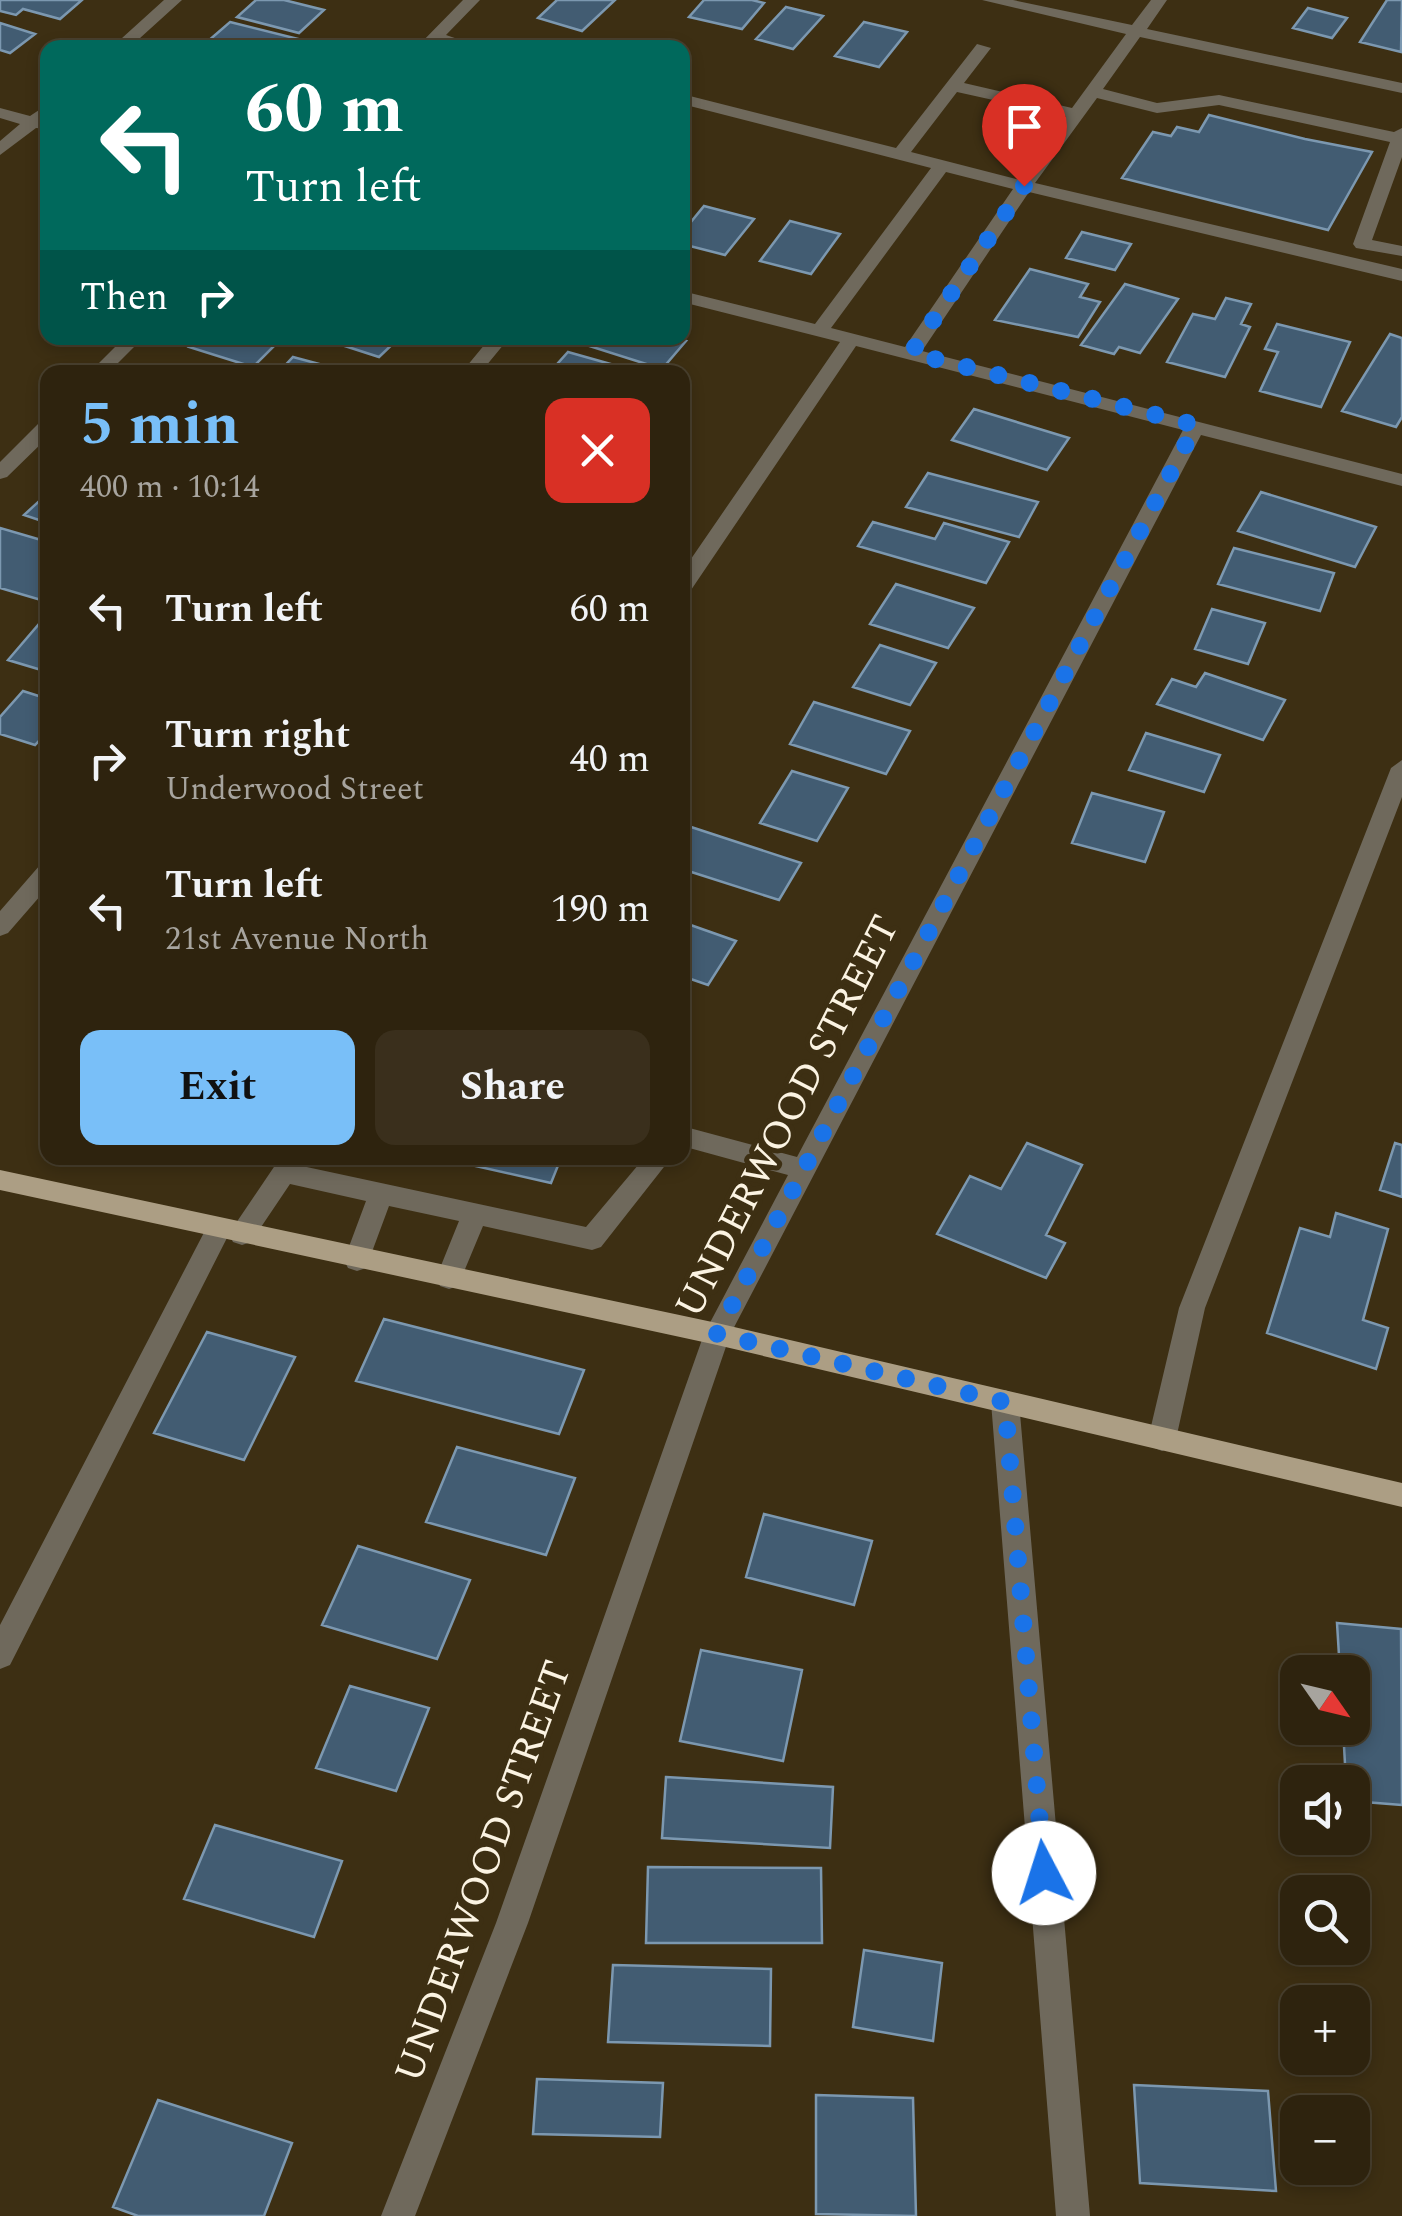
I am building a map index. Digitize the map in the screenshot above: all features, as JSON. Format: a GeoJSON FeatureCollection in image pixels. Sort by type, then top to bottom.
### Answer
{"type":"FeatureCollection","features":[{"type":"Feature","properties":{"kind":"main road"},"geometry":{"type":"LineString","coordinates":[[0,1180],[358,1260],[717,1334],[1402,1495]]}},
{"type":"Feature","properties":{"kind":"street"},"geometry":{"type":"LineString","coordinates":[[127,40],[174,0]]}},
{"type":"Feature","properties":{"kind":"street"},"geometry":{"type":"LineString","coordinates":[[432,40],[472,0]]}},
{"type":"Feature","properties":{"kind":"street"},"geometry":{"type":"LineString","coordinates":[[990,0],[1402,88]]}},
{"type":"Feature","properties":{"kind":"street"},"geometry":{"type":"LineString","coordinates":[[911,353],[1024,186],[1159,0]]}},
{"type":"Feature","properties":{"kind":"street"},"geometry":{"type":"LineString","coordinates":[[901,153],[983,48]]}},
{"type":"Feature","properties":{"kind":"street"},"geometry":{"type":"LineString","coordinates":[[954,86],[1078,114]]}},
{"type":"Feature","properties":{"kind":"street"},"geometry":{"type":"LineString","coordinates":[[1094,92],[1157,108],[1220,100],[1401,136],[1362,244],[1402,252]]}},
{"type":"Feature","properties":{"kind":"street"},"geometry":{"type":"LineString","coordinates":[[690,101],[1024,186],[1402,274]]}},
{"type":"Feature","properties":{"kind":"street"},"geometry":{"type":"LineString","coordinates":[[0,113],[40,124]]}},
{"type":"Feature","properties":{"kind":"street"},"geometry":{"type":"LineString","coordinates":[[0,150],[40,124]]}},
{"type":"Feature","properties":{"kind":"street"},"geometry":{"type":"LineString","coordinates":[[820,331],[943,164]]}},
{"type":"Feature","properties":{"kind":"street"},"geometry":{"type":"LineString","coordinates":[[690,298],[1402,480]]}},
{"type":"Feature","properties":{"kind":"street"},"geometry":{"type":"LineString","coordinates":[[690,576],[852,339]]}},
{"type":"Feature","properties":{"kind":"street"},"geometry":{"type":"LineString","coordinates":[[106,365],[127,345]]}},
{"type":"Feature","properties":{"kind":"street"},"geometry":{"type":"LineString","coordinates":[[477,365],[494,345]]}},
{"type":"Feature","properties":{"kind":"street","name":"UNDERWOOD STREET"},"geometry":{"type":"LineString","coordinates":[[398,2216],[512,1923],[717,1334],[1196,425]]}},
{"type":"Feature","properties":{"kind":"street"},"geometry":{"type":"LineString","coordinates":[[0,473],[40,433]]}},
{"type":"Feature","properties":{"kind":"street"},"geometry":{"type":"LineString","coordinates":[[1162,1439],[1192,1308],[1402,768]]}},
{"type":"Feature","properties":{"kind":"street"},"geometry":{"type":"LineString","coordinates":[[0,927],[40,880]]}},
{"type":"Feature","properties":{"kind":"street"},"geometry":{"type":"LineString","coordinates":[[690,1138],[804,1169]]}},
{"type":"Feature","properties":{"kind":"street"},"geometry":{"type":"LineString","coordinates":[[0,1655],[231,1231],[289,1165],[381,1194],[592,1239],[652,1165]]}},
{"type":"Feature","properties":{"kind":"street"},"geometry":{"type":"LineString","coordinates":[[358,1260],[381,1194]]}},
{"type":"Feature","properties":{"kind":"street"},"geometry":{"type":"LineString","coordinates":[[449,1278],[475,1213]]}},
{"type":"Feature","properties":{"kind":"street"},"geometry":{"type":"LineString","coordinates":[[1005,1402],[1073,2216]]}},
{"type":"Feature","properties":{"kind":"building"},"geometry":{"type":"Polygon","coordinates":[[[0,0],[82,0],[60,19],[23,9],[16,15],[0,11],[0,0]]]}},
{"type":"Feature","properties":{"kind":"building"},"geometry":{"type":"Polygon","coordinates":[[[256,0],[284,0],[324,10],[299,33],[237,17],[256,0]]]}},
{"type":"Feature","properties":{"kind":"building"},"geometry":{"type":"Polygon","coordinates":[[[557,0],[615,0],[582,31],[538,18],[557,0]]]}},
{"type":"Feature","properties":{"kind":"building"},"geometry":{"type":"Polygon","coordinates":[[[704,0],[764,3],[742,29],[689,17],[704,0]]]}},
{"type":"Feature","properties":{"kind":"building"},"geometry":{"type":"Polygon","coordinates":[[[1387,0],[1402,0],[1401,52],[1360,42],[1387,0]]]}},
{"type":"Feature","properties":{"kind":"building"},"geometry":{"type":"Polygon","coordinates":[[[786,7],[823,16],[793,49],[756,39],[786,7]]]}},
{"type":"Feature","properties":{"kind":"building"},"geometry":{"type":"Polygon","coordinates":[[[1308,8],[1347,18],[1332,38],[1293,28],[1308,8]]]}},
{"type":"Feature","properties":{"kind":"building"},"geometry":{"type":"Polygon","coordinates":[[[230,22],[302,40],[209,40],[230,22]]]}},
{"type":"Feature","properties":{"kind":"building"},"geometry":{"type":"Polygon","coordinates":[[[864,22],[907,32],[879,67],[835,56],[864,22]]]}},
{"type":"Feature","properties":{"kind":"building"},"geometry":{"type":"Polygon","coordinates":[[[0,23],[35,34],[10,53],[0,50],[0,23]]]}},
{"type":"Feature","properties":{"kind":"building"},"geometry":{"type":"Polygon","coordinates":[[[1209,115],[1372,152],[1328,230],[1122,178],[1153,132],[1171,136],[1177,127],[1199,132],[1209,115]]]}},
{"type":"Feature","properties":{"kind":"building"},"geometry":{"type":"Polygon","coordinates":[[[704,206],[754,219],[725,255],[690,246],[690,223],[704,206]]]}},
{"type":"Feature","properties":{"kind":"building"},"geometry":{"type":"Polygon","coordinates":[[[790,221],[840,234],[811,274],[760,261],[790,221]]]}},
{"type":"Feature","properties":{"kind":"building"},"geometry":{"type":"Polygon","coordinates":[[[1082,232],[1131,244],[1115,270],[1066,258],[1082,232]]]}},
{"type":"Feature","properties":{"kind":"building"},"geometry":{"type":"Polygon","coordinates":[[[1030,269],[1088,284],[1080,297],[1100,302],[1078,337],[995,320],[1030,269]]]}},
{"type":"Feature","properties":{"kind":"building"},"geometry":{"type":"Polygon","coordinates":[[[1125,284],[1178,299],[1140,353],[1119,347],[1114,354],[1081,345],[1125,284]]]}},
{"type":"Feature","properties":{"kind":"building"},"geometry":{"type":"Polygon","coordinates":[[[1226,298],[1251,304],[1241,324],[1250,327],[1225,377],[1167,362],[1193,314],[1215,319],[1226,298]]]}},
{"type":"Feature","properties":{"kind":"building"},"geometry":{"type":"Polygon","coordinates":[[[1277,324],[1350,342],[1321,407],[1260,391],[1278,352],[1265,349],[1277,324]]]}},
{"type":"Feature","properties":{"kind":"building"},"geometry":{"type":"Polygon","coordinates":[[[1390,334],[1402,338],[1402,417],[1396,427],[1342,411],[1390,334]]]}},
{"type":"Feature","properties":{"kind":"building"},"geometry":{"type":"Polygon","coordinates":[[[191,345],[275,345],[255,365],[191,345]]]}},
{"type":"Feature","properties":{"kind":"building"},"geometry":{"type":"Polygon","coordinates":[[[342,345],[392,345],[379,357],[342,345]]]}},
{"type":"Feature","properties":{"kind":"building"},"geometry":{"type":"Polygon","coordinates":[[[586,345],[683,345],[665,365],[649,365],[586,345]]]}},
{"type":"Feature","properties":{"kind":"building"},"geometry":{"type":"Polygon","coordinates":[[[568,352],[614,365],[556,365],[568,352]]]}},
{"type":"Feature","properties":{"kind":"building"},"geometry":{"type":"Polygon","coordinates":[[[293,357],[323,365],[286,365],[293,357]]]}},
{"type":"Feature","properties":{"kind":"building"},"geometry":{"type":"Polygon","coordinates":[[[974,409],[1069,438],[1047,470],[952,440],[974,409]]]}},
{"type":"Feature","properties":{"kind":"building"},"geometry":{"type":"Polygon","coordinates":[[[928,473],[1038,502],[1019,537],[906,507],[928,473]]]}},
{"type":"Feature","properties":{"kind":"building"},"geometry":{"type":"Polygon","coordinates":[[[1261,492],[1376,527],[1355,567],[1238,531],[1261,492]]]}},
{"type":"Feature","properties":{"kind":"building"},"geometry":{"type":"Polygon","coordinates":[[[40,500],[40,520],[24,515],[40,500]]]}},
{"type":"Feature","properties":{"kind":"building"},"geometry":{"type":"Polygon","coordinates":[[[873,522],[935,539],[944,523],[1009,542],[986,583],[858,546],[873,522]]]}},
{"type":"Feature","properties":{"kind":"building"},"geometry":{"type":"Polygon","coordinates":[[[0,528],[40,540],[40,600],[0,588],[0,528]]]}},
{"type":"Feature","properties":{"kind":"building"},"geometry":{"type":"Polygon","coordinates":[[[1234,548],[1334,573],[1320,611],[1218,584],[1234,548]]]}},
{"type":"Feature","properties":{"kind":"building"},"geometry":{"type":"Polygon","coordinates":[[[896,584],[974,608],[948,648],[870,624],[896,584]]]}},
{"type":"Feature","properties":{"kind":"building"},"geometry":{"type":"Polygon","coordinates":[[[1212,609],[1265,623],[1248,664],[1195,649],[1212,609]]]}},
{"type":"Feature","properties":{"kind":"building"},"geometry":{"type":"Polygon","coordinates":[[[39,624],[40,624],[40,670],[8,660],[39,624]]]}},
{"type":"Feature","properties":{"kind":"building"},"geometry":{"type":"Polygon","coordinates":[[[880,645],[936,663],[910,705],[853,687],[880,645]]]}},
{"type":"Feature","properties":{"kind":"building"},"geometry":{"type":"Polygon","coordinates":[[[1205,673],[1285,700],[1263,740],[1157,704],[1172,679],[1196,687],[1205,673]]]}},
{"type":"Feature","properties":{"kind":"building"},"geometry":{"type":"Polygon","coordinates":[[[23,691],[40,696],[40,740],[35,745],[0,734],[0,717],[23,691]]]}},
{"type":"Feature","properties":{"kind":"building"},"geometry":{"type":"Polygon","coordinates":[[[814,702],[910,731],[886,774],[790,744],[814,702]]]}},
{"type":"Feature","properties":{"kind":"building"},"geometry":{"type":"Polygon","coordinates":[[[1146,733],[1220,755],[1204,792],[1129,770],[1146,733]]]}},
{"type":"Feature","properties":{"kind":"building"},"geometry":{"type":"Polygon","coordinates":[[[792,771],[848,788],[817,841],[760,823],[792,771]]]}},
{"type":"Feature","properties":{"kind":"building"},"geometry":{"type":"Polygon","coordinates":[[[1092,793],[1164,812],[1145,862],[1072,843],[1092,793]]]}},
{"type":"Feature","properties":{"kind":"building"},"geometry":{"type":"Polygon","coordinates":[[[690,827],[801,863],[779,900],[690,872],[690,827]]]}},
{"type":"Feature","properties":{"kind":"building"},"geometry":{"type":"Polygon","coordinates":[[[690,925],[736,941],[708,985],[690,979],[690,925]]]}},
{"type":"Feature","properties":{"kind":"building"},"geometry":{"type":"Polygon","coordinates":[[[1027,1143],[1082,1165],[1046,1235],[1065,1243],[1046,1278],[937,1234],[970,1176],[1001,1189],[1027,1143]]]}},
{"type":"Feature","properties":{"kind":"building"},"geometry":{"type":"Polygon","coordinates":[[[1395,1143],[1402,1145],[1402,1197],[1380,1190],[1395,1143]]]}},
{"type":"Feature","properties":{"kind":"building"},"geometry":{"type":"Polygon","coordinates":[[[471,1165],[558,1165],[551,1183],[471,1165]]]}},
{"type":"Feature","properties":{"kind":"building"},"geometry":{"type":"Polygon","coordinates":[[[1336,1213],[1388,1229],[1363,1320],[1388,1328],[1376,1369],[1267,1333],[1300,1228],[1330,1237],[1336,1213]]]}},
{"type":"Feature","properties":{"kind":"building"},"geometry":{"type":"Polygon","coordinates":[[[384,1319],[584,1370],[559,1434],[356,1381],[384,1319]]]}},
{"type":"Feature","properties":{"kind":"building"},"geometry":{"type":"Polygon","coordinates":[[[207,1332],[295,1357],[244,1460],[154,1433],[207,1332]]]}},
{"type":"Feature","properties":{"kind":"building"},"geometry":{"type":"Polygon","coordinates":[[[457,1447],[575,1478],[546,1555],[426,1522],[457,1447]]]}},
{"type":"Feature","properties":{"kind":"building"},"geometry":{"type":"Polygon","coordinates":[[[764,1514],[872,1541],[854,1605],[746,1577],[764,1514]]]}},
{"type":"Feature","properties":{"kind":"building"},"geometry":{"type":"Polygon","coordinates":[[[358,1546],[470,1580],[437,1659],[322,1625],[358,1546]]]}},
{"type":"Feature","properties":{"kind":"building"},"geometry":{"type":"Polygon","coordinates":[[[1337,1623],[1401,1629],[1402,1805],[1370,1802],[1370,1765],[1345,1765],[1344,1745],[1370,1745],[1370,1655],[1339,1655],[1337,1623]]]}},
{"type":"Feature","properties":{"kind":"building"},"geometry":{"type":"Polygon","coordinates":[[[701,1650],[802,1670],[783,1761],[680,1741],[701,1650]]]}},
{"type":"Feature","properties":{"kind":"building"},"geometry":{"type":"Polygon","coordinates":[[[350,1686],[429,1708],[396,1791],[316,1768],[350,1686]]]}},
{"type":"Feature","properties":{"kind":"building"},"geometry":{"type":"Polygon","coordinates":[[[666,1777],[833,1787],[830,1848],[662,1838],[666,1777]]]}},
{"type":"Feature","properties":{"kind":"building"},"geometry":{"type":"Polygon","coordinates":[[[215,1825],[342,1861],[314,1937],[184,1899],[215,1825]]]}},
{"type":"Feature","properties":{"kind":"building"},"geometry":{"type":"Polygon","coordinates":[[[648,1867],[821,1868],[822,1943],[646,1943],[648,1867]]]}},
{"type":"Feature","properties":{"kind":"building"},"geometry":{"type":"Polygon","coordinates":[[[864,1950],[942,1963],[933,2041],[853,2027],[864,1950]]]}},
{"type":"Feature","properties":{"kind":"building"},"geometry":{"type":"Polygon","coordinates":[[[613,1965],[771,1969],[770,2046],[608,2042],[613,1965]]]}},
{"type":"Feature","properties":{"kind":"building"},"geometry":{"type":"Polygon","coordinates":[[[537,2079],[663,2083],[660,2137],[533,2134],[537,2079]]]}},
{"type":"Feature","properties":{"kind":"building"},"geometry":{"type":"Polygon","coordinates":[[[1134,2085],[1268,2091],[1276,2191],[1140,2183],[1134,2085]]]}},
{"type":"Feature","properties":{"kind":"building"},"geometry":{"type":"Polygon","coordinates":[[[816,2095],[913,2098],[916,2216],[816,2214],[816,2095]]]}},
{"type":"Feature","properties":{"kind":"building"},"geometry":{"type":"Polygon","coordinates":[[[158,2100],[292,2143],[264,2216],[138,2216],[113,2207],[158,2100]]]}},
{"type":"Feature","properties":{"kind":"route"},"geometry":{"type":"LineString","coordinates":[[1024,186],[911,353],[1196,425],[717,1334],[1005,1402],[1044,1873]]}}]}
